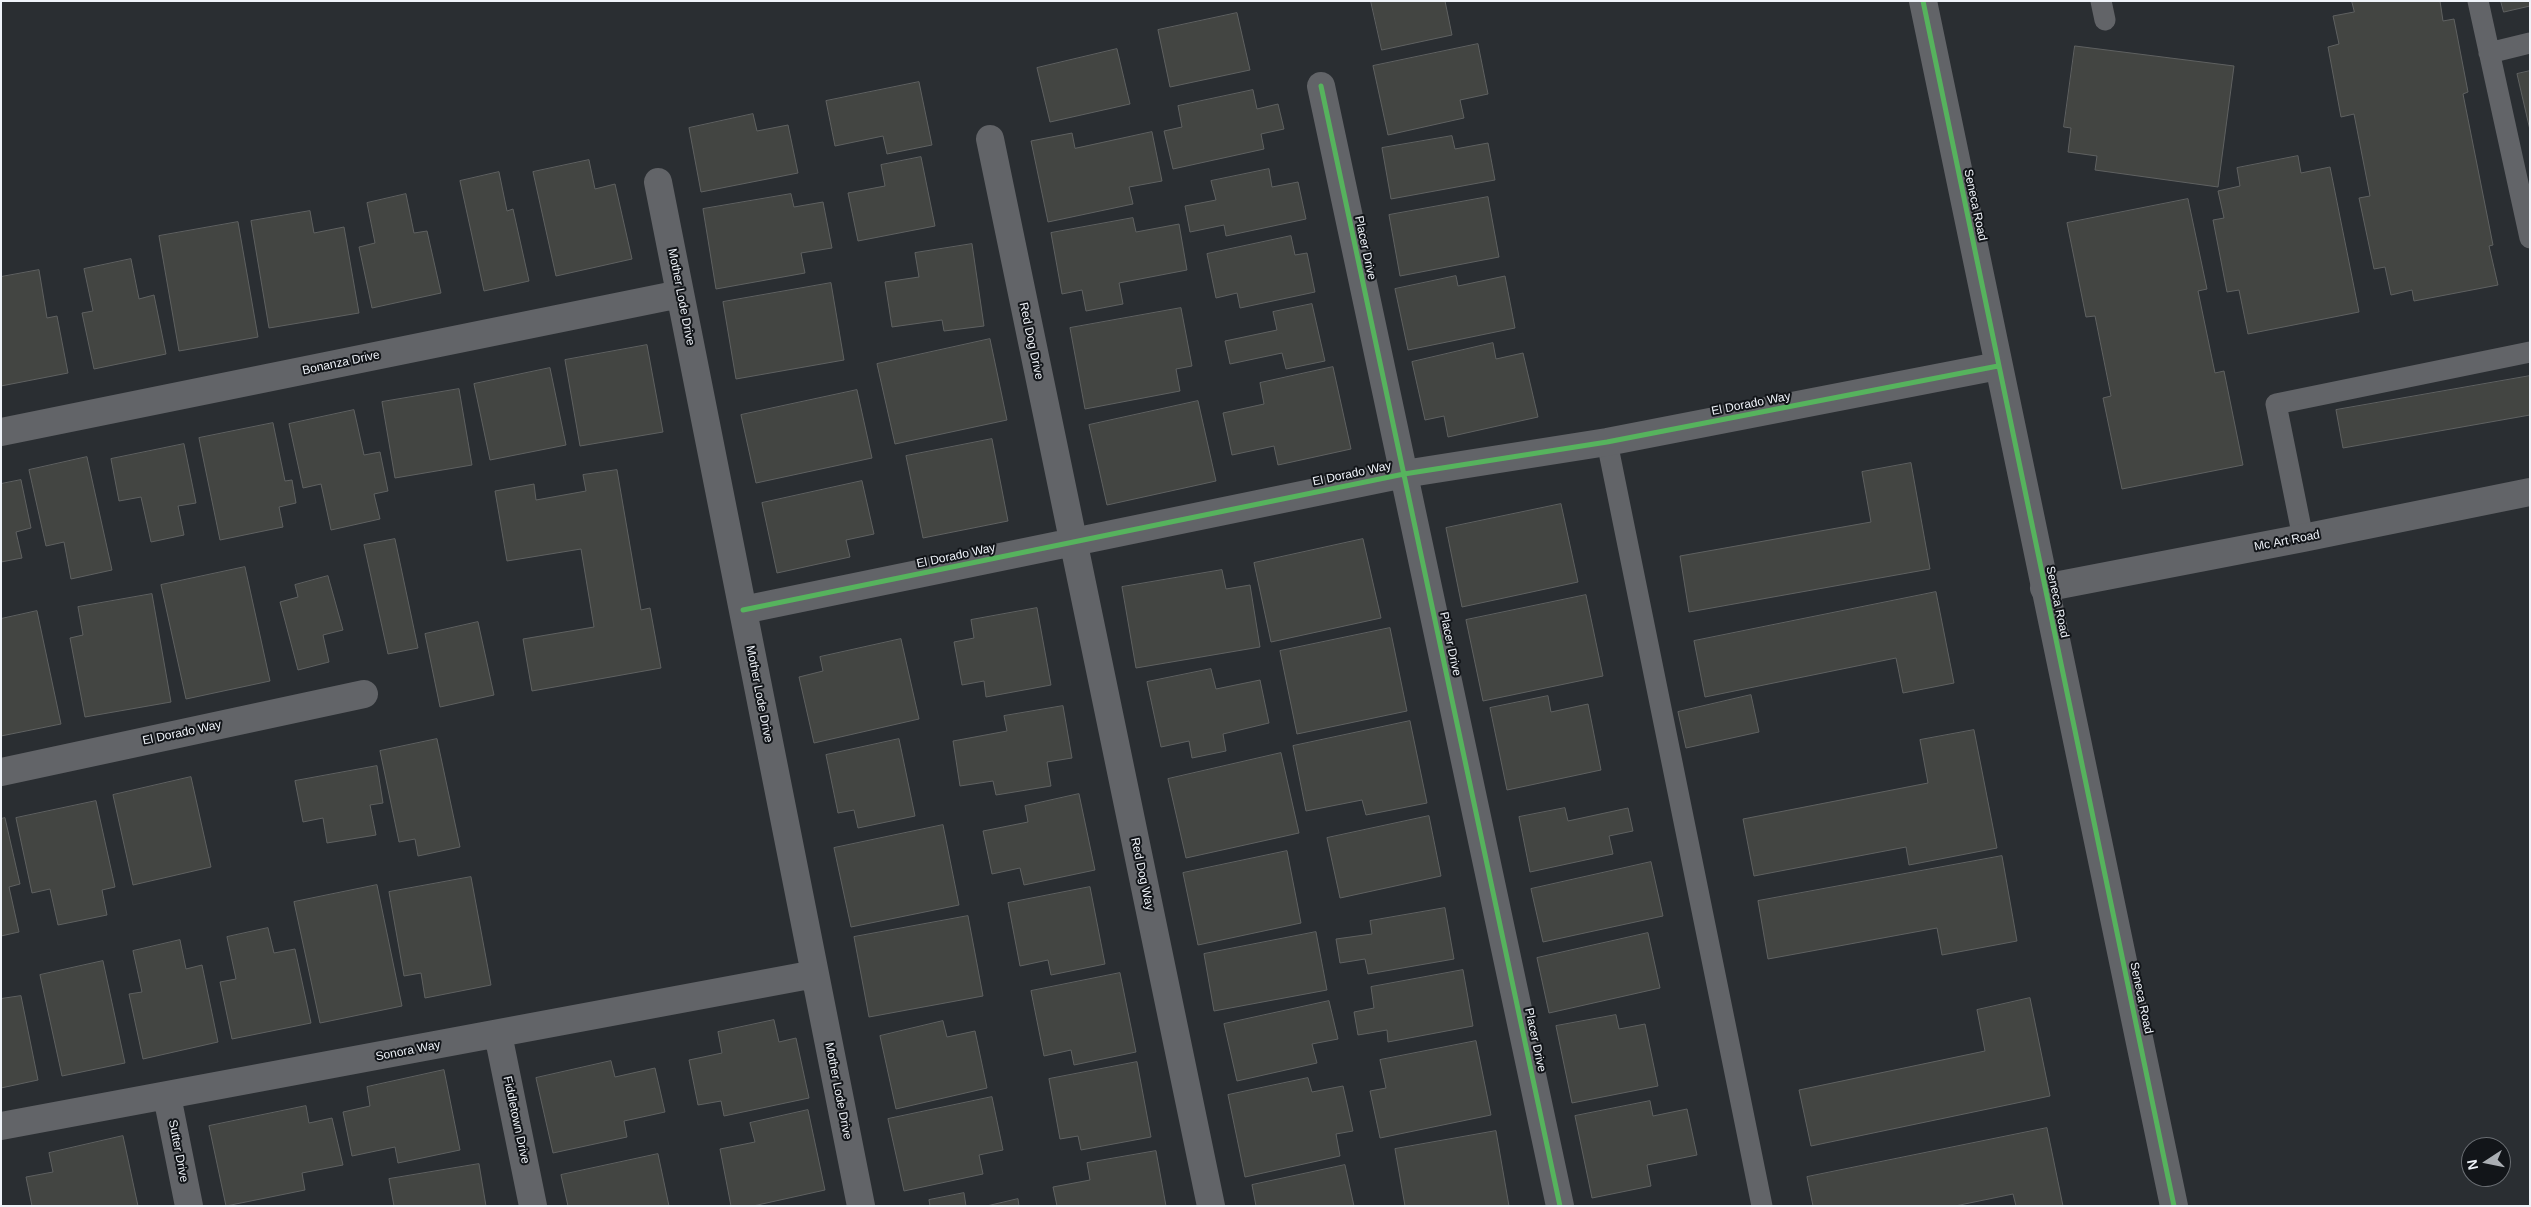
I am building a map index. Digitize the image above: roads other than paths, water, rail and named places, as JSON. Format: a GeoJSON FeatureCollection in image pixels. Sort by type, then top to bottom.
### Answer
{"type":"FeatureCollection","features":[{"type":"Feature","properties":{"kind":"street","name":"Seneca Road"},"geometry":{"type":"LineString","coordinates":[[1923,1],[2174,1206]]}},
{"type":"Feature","properties":{"kind":"street","name":"Placer Drive"},"geometry":{"type":"LineString","coordinates":[[1321,86],[1560,1206]]}},
{"type":"Feature","properties":{"kind":"street","name":"Red Dog Drive"},"geometry":{"type":"LineString","coordinates":[[990,139],[1073,542]]}},
{"type":"Feature","properties":{"kind":"street","name":"Mother Lode Drive"},"geometry":{"type":"LineString","coordinates":[[658,182],[861,1206]]}},
{"type":"Feature","properties":{"kind":"street","name":"Bonanza Drive"},"geometry":{"type":"LineString","coordinates":[[1,432],[680,294]]}},
{"type":"Feature","properties":{"kind":"street","name":"El Dorado Way"},"geometry":{"type":"LineString","coordinates":[[743,610],[1404,474],[1608,442],[1998,366]]}},
{"type":"Feature","properties":{"kind":"street","name":"Mc Art Road"},"geometry":{"type":"LineString","coordinates":[[2044,588],[2530,492]]}},
{"type":"Feature","properties":{"kind":"street","name":"Red Dog Way"},"geometry":{"type":"LineString","coordinates":[[1073,542],[1211,1206]]}},
{"type":"Feature","properties":{"kind":"street","name":"El Dorado Way"},"geometry":{"type":"LineString","coordinates":[[1,772],[364,694]]}},
{"type":"Feature","properties":{"kind":"street","name":"Sonora Way"},"geometry":{"type":"LineString","coordinates":[[1,1126],[815,974]]}},
{"type":"Feature","properties":{"kind":"street","name":"Fiddletown Drive"},"geometry":{"type":"LineString","coordinates":[[498,1034],[533,1206]]}},
{"type":"Feature","properties":{"kind":"street","name":"Sutter Drive"},"geometry":{"type":"LineString","coordinates":[[167,1096],[189,1206]]}},
{"type":"Feature","properties":{"kind":"lane"},"geometry":{"type":"LineString","coordinates":[[2478,1],[2530,238]]}},
{"type":"Feature","properties":{"kind":"lane"},"geometry":{"type":"LineString","coordinates":[[2490,53],[2530,43]]}},
{"type":"Feature","properties":{"kind":"lane"},"geometry":{"type":"LineString","coordinates":[[2303,538],[2276,404],[2530,352]]}},
{"type":"Feature","properties":{"kind":"lane"},"geometry":{"type":"LineString","coordinates":[[1608,442],[1762,1206]]}}]}
